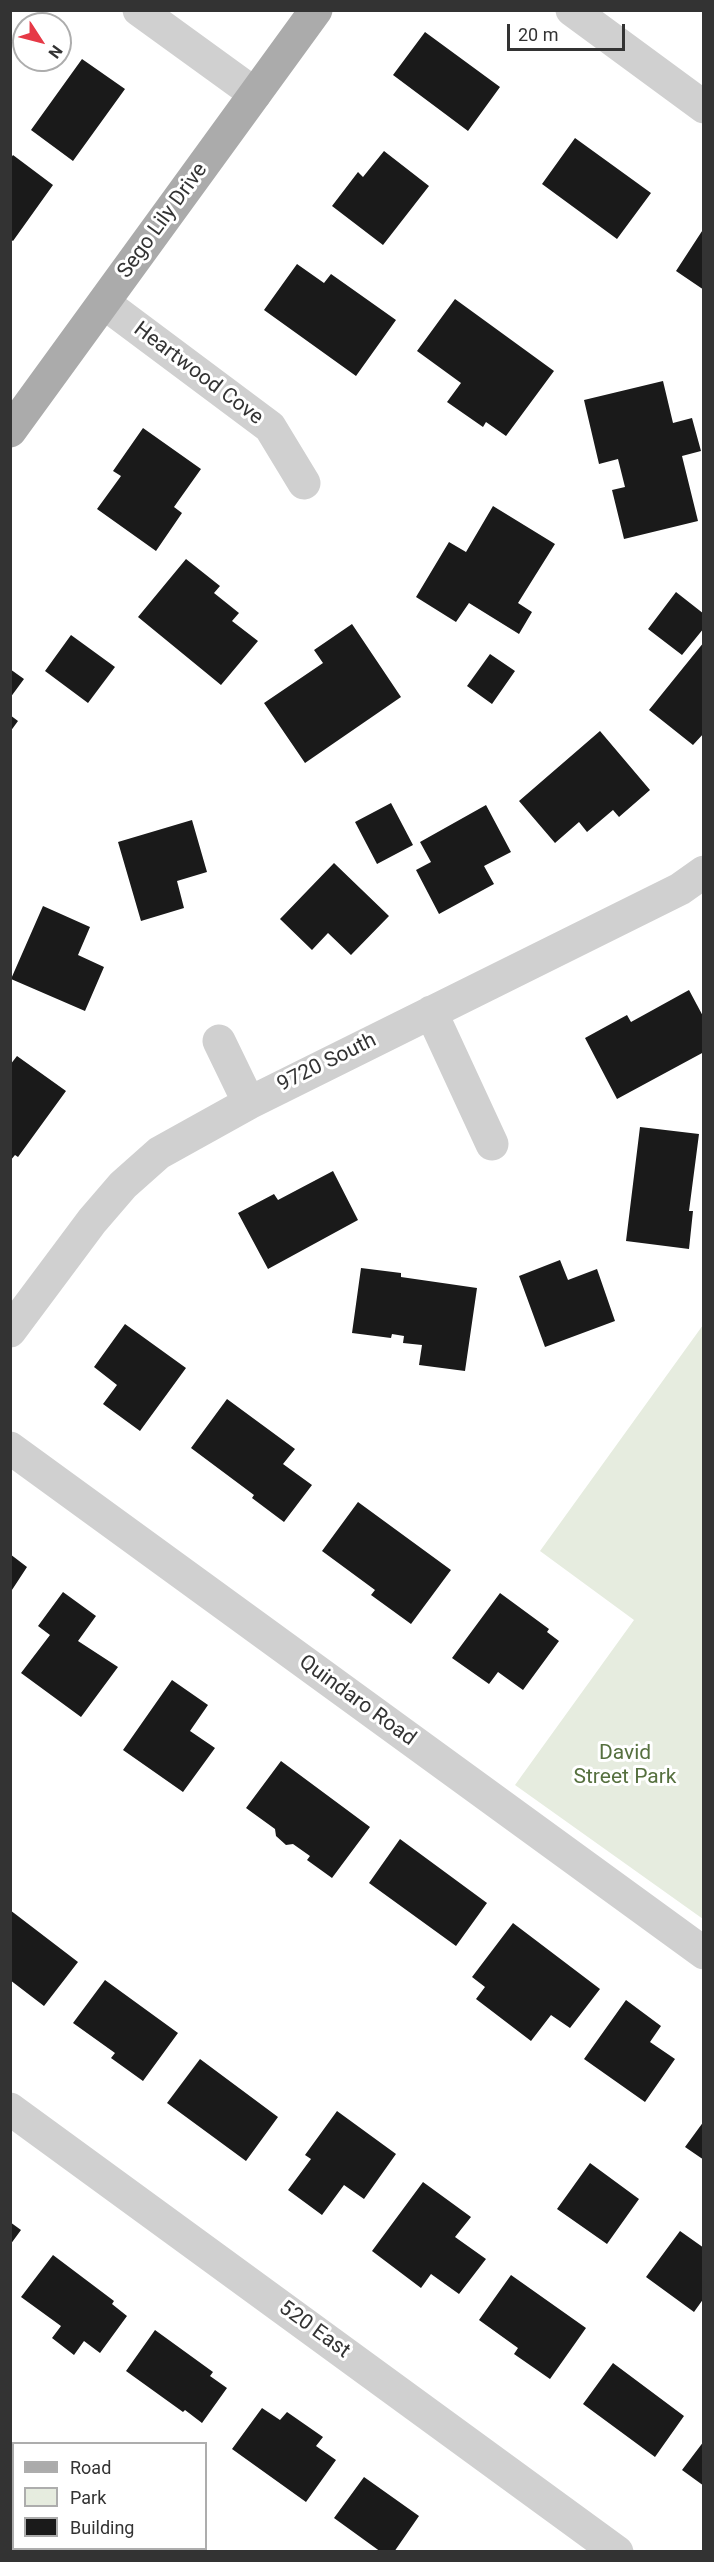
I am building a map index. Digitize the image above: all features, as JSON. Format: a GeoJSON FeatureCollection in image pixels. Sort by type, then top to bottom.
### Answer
{"type":"FeatureCollection","features":[{"type":"Feature","properties":{"kind":"main road","name":"Sego Lily Drive"},"geometry":{"type":"LineString","coordinates":[[10,431],[316,10]]}},
{"type":"Feature","properties":{"kind":"street"},"geometry":{"type":"LineString","coordinates":[[140,10],[255,94]]}},
{"type":"Feature","properties":{"kind":"street"},"geometry":{"type":"LineString","coordinates":[[572,10],[704,107]]}},
{"type":"Feature","properties":{"kind":"street","name":"Heartwood Cove"},"geometry":{"type":"LineString","coordinates":[[104,303],[270,427],[304,483]]}},
{"type":"Feature","properties":{"kind":"street","name":"9720 South"},"geometry":{"type":"LineString","coordinates":[[10,1331],[92,1221],[123,1185],[159,1153],[249,1102],[680,889],[704,872]]}},
{"type":"Feature","properties":{"kind":"street"},"geometry":{"type":"LineString","coordinates":[[431,1012],[492,1144]]}},
{"type":"Feature","properties":{"kind":"street"},"geometry":{"type":"LineString","coordinates":[[219,1041],[249,1102]]}},
{"type":"Feature","properties":{"kind":"street","name":"Quindaro Road"},"geometry":{"type":"LineString","coordinates":[[10,1448],[704,1953]]}},
{"type":"Feature","properties":{"kind":"street","name":"520 East"},"geometry":{"type":"LineString","coordinates":[[10,2109],[617,2552]]}},
{"type":"Feature","properties":{"kind":"green space","name":"David Street Park"},"geometry":{"type":"Polygon","coordinates":[[[703,1325],[703,1919],[515,1785],[634,1620],[540,1551],[703,1325]]]}},
{"type":"Feature","properties":{"kind":"building"},"geometry":{"type":"Polygon","coordinates":[[[425,32],[500,87],[468,131],[393,75],[425,32]]]}},
{"type":"Feature","properties":{"kind":"building"},"geometry":{"type":"Polygon","coordinates":[[[82,59],[125,89],[73,161],[31,130],[82,59]]]}},
{"type":"Feature","properties":{"kind":"building"},"geometry":{"type":"Polygon","coordinates":[[[575,138],[651,193],[617,239],[542,184],[575,138]]]}},
{"type":"Feature","properties":{"kind":"building"},"geometry":{"type":"Polygon","coordinates":[[[384,151],[429,186],[383,245],[332,206],[358,172],[363,177],[384,151]]]}},
{"type":"Feature","properties":{"kind":"building"},"geometry":{"type":"Polygon","coordinates":[[[13,155],[53,185],[13,241],[10,239],[10,159],[13,155]]]}},
{"type":"Feature","properties":{"kind":"building"},"geometry":{"type":"Polygon","coordinates":[[[704,228],[704,290],[676,271],[704,228]]]}},
{"type":"Feature","properties":{"kind":"building"},"geometry":{"type":"Polygon","coordinates":[[[297,264],[324,283],[331,274],[396,320],[356,376],[264,310],[297,264]]]}},
{"type":"Feature","properties":{"kind":"building"},"geometry":{"type":"Polygon","coordinates":[[[455,299],[554,371],[506,436],[486,422],[483,427],[447,402],[461,383],[417,351],[455,299]]]}},
{"type":"Feature","properties":{"kind":"building"},"geometry":{"type":"Polygon","coordinates":[[[663,381],[673,423],[692,418],[701,451],[682,456],[698,521],[624,539],[612,490],[625,487],[618,459],[599,464],[584,400],[663,381]]]}},
{"type":"Feature","properties":{"kind":"building"},"geometry":{"type":"Polygon","coordinates":[[[143,428],[201,469],[174,507],[182,513],[156,551],[97,509],[121,476],[113,471],[143,428]]]}},
{"type":"Feature","properties":{"kind":"building"},"geometry":{"type":"Polygon","coordinates":[[[493,506],[555,544],[518,603],[532,612],[519,634],[469,603],[456,622],[416,597],[449,542],[466,552],[493,506]]]}},
{"type":"Feature","properties":{"kind":"building"},"geometry":{"type":"Polygon","coordinates":[[[186,559],[220,586],[214,593],[239,613],[232,621],[258,641],[221,685],[138,617],[186,559]]]}},
{"type":"Feature","properties":{"kind":"building"},"geometry":{"type":"Polygon","coordinates":[[[676,592],[704,614],[704,628],[682,655],[648,629],[676,592]]]}},
{"type":"Feature","properties":{"kind":"building"},"geometry":{"type":"Polygon","coordinates":[[[352,624],[401,697],[305,763],[264,703],[323,663],[314,650],[352,624]]]}},
{"type":"Feature","properties":{"kind":"building"},"geometry":{"type":"Polygon","coordinates":[[[71,635],[115,667],[88,703],[45,671],[71,635]]]}},
{"type":"Feature","properties":{"kind":"building"},"geometry":{"type":"Polygon","coordinates":[[[704,642],[704,733],[693,745],[649,710],[704,642]]]}},
{"type":"Feature","properties":{"kind":"building"},"geometry":{"type":"Polygon","coordinates":[[[490,654],[515,671],[492,704],[467,686],[490,654]]]}},
{"type":"Feature","properties":{"kind":"building"},"geometry":{"type":"Polygon","coordinates":[[[10,669],[24,679],[10,698],[10,669]]]}},
{"type":"Feature","properties":{"kind":"building"},"geometry":{"type":"Polygon","coordinates":[[[10,715],[18,721],[10,732],[10,715]]]}},
{"type":"Feature","properties":{"kind":"building"},"geometry":{"type":"Polygon","coordinates":[[[600,731],[650,790],[619,817],[613,810],[587,832],[579,822],[555,843],[519,801],[600,731]]]}},
{"type":"Feature","properties":{"kind":"building"},"geometry":{"type":"Polygon","coordinates":[[[391,803],[413,845],[377,864],[355,822],[391,803]]]}},
{"type":"Feature","properties":{"kind":"building"},"geometry":{"type":"Polygon","coordinates":[[[486,805],[511,852],[484,866],[494,884],[439,914],[416,870],[431,862],[420,842],[486,805]]]}},
{"type":"Feature","properties":{"kind":"building"},"geometry":{"type":"Polygon","coordinates":[[[192,820],[207,872],[177,881],[184,908],[141,921],[118,842],[192,820]]]}},
{"type":"Feature","properties":{"kind":"building"},"geometry":{"type":"Polygon","coordinates":[[[334,863],[389,916],[351,955],[328,933],[312,950],[280,919],[334,863]]]}},
{"type":"Feature","properties":{"kind":"building"},"geometry":{"type":"Polygon","coordinates":[[[43,906],[90,927],[78,955],[104,967],[85,1011],[11,979],[43,906]]]}},
{"type":"Feature","properties":{"kind":"building"},"geometry":{"type":"Polygon","coordinates":[[[689,990],[704,1018],[704,1052],[617,1099],[585,1038],[627,1015],[631,1022],[689,990]]]}},
{"type":"Feature","properties":{"kind":"building"},"geometry":{"type":"Polygon","coordinates":[[[17,1056],[66,1091],[18,1157],[15,1155],[10,1161],[10,1065],[17,1056]]]}},
{"type":"Feature","properties":{"kind":"building"},"geometry":{"type":"Polygon","coordinates":[[[640,1127],[699,1134],[689,1211],[693,1211],[689,1249],[626,1241],[640,1127]]]}},
{"type":"Feature","properties":{"kind":"building"},"geometry":{"type":"Polygon","coordinates":[[[333,1171],[358,1220],[268,1269],[238,1213],[274,1194],[278,1200],[333,1171]]]}},
{"type":"Feature","properties":{"kind":"building"},"geometry":{"type":"Polygon","coordinates":[[[560,1260],[568,1280],[597,1269],[615,1321],[545,1347],[519,1276],[560,1260]]]}},
{"type":"Feature","properties":{"kind":"building"},"geometry":{"type":"Polygon","coordinates":[[[361,1268],[401,1273],[401,1277],[477,1288],[465,1371],[419,1365],[422,1345],[403,1343],[404,1336],[392,1334],[391,1338],[352,1333],[361,1268]]]}},
{"type":"Feature","properties":{"kind":"building"},"geometry":{"type":"Polygon","coordinates":[[[125,1324],[186,1368],[140,1431],[103,1404],[117,1385],[94,1367],[125,1324]]]}},
{"type":"Feature","properties":{"kind":"building"},"geometry":{"type":"Polygon","coordinates":[[[227,1399],[295,1449],[283,1464],[312,1485],[284,1522],[252,1498],[254,1495],[191,1448],[227,1399]]]}},
{"type":"Feature","properties":{"kind":"building"},"geometry":{"type":"Polygon","coordinates":[[[358,1502],[451,1570],[411,1624],[371,1595],[375,1590],[322,1551],[358,1502]]]}},
{"type":"Feature","properties":{"kind":"building"},"geometry":{"type":"Polygon","coordinates":[[[10,1554],[27,1567],[10,1593],[10,1554]]]}},
{"type":"Feature","properties":{"kind":"building"},"geometry":{"type":"Polygon","coordinates":[[[63,1592],[96,1616],[78,1641],[118,1667],[81,1717],[21,1673],[50,1635],[38,1626],[63,1592]]]}},
{"type":"Feature","properties":{"kind":"building"},"geometry":{"type":"Polygon","coordinates":[[[500,1593],[549,1629],[547,1632],[559,1641],[523,1690],[498,1672],[489,1684],[452,1658],[500,1593]]]}},
{"type":"Feature","properties":{"kind":"building"},"geometry":{"type":"Polygon","coordinates":[[[172,1680],[208,1705],[190,1731],[215,1748],[183,1792],[123,1750],[172,1680]]]}},
{"type":"Feature","properties":{"kind":"building"},"geometry":{"type":"Polygon","coordinates":[[[281,1761],[370,1827],[332,1878],[307,1860],[310,1856],[293,1844],[286,1845],[276,1836],[275,1829],[246,1808],[281,1761]]]}},
{"type":"Feature","properties":{"kind":"building"},"geometry":{"type":"Polygon","coordinates":[[[400,1839],[487,1903],[456,1946],[369,1883],[400,1839]]]}},
{"type":"Feature","properties":{"kind":"building"},"geometry":{"type":"Polygon","coordinates":[[[10,1910],[78,1962],[44,2006],[10,1980],[10,1910]]]}},
{"type":"Feature","properties":{"kind":"building"},"geometry":{"type":"Polygon","coordinates":[[[513,1923],[600,1989],[570,2028],[551,2015],[531,2041],[476,1999],[485,1987],[472,1977],[513,1923]]]}},
{"type":"Feature","properties":{"kind":"building"},"geometry":{"type":"Polygon","coordinates":[[[105,1980],[178,2033],[143,2081],[111,2058],[115,2053],[73,2023],[105,1980]]]}},
{"type":"Feature","properties":{"kind":"building"},"geometry":{"type":"Polygon","coordinates":[[[626,2000],[661,2026],[650,2042],[675,2059],[645,2102],[584,2059],[626,2000]]]}},
{"type":"Feature","properties":{"kind":"building"},"geometry":{"type":"Polygon","coordinates":[[[200,2059],[278,2117],[246,2161],[167,2103],[200,2059]]]}},
{"type":"Feature","properties":{"kind":"building"},"geometry":{"type":"Polygon","coordinates":[[[337,2111],[396,2154],[364,2199],[344,2185],[322,2215],[288,2190],[311,2159],[305,2155],[337,2111]]]}},
{"type":"Feature","properties":{"kind":"building"},"geometry":{"type":"Polygon","coordinates":[[[704,2121],[704,2160],[685,2147],[704,2121]]]}},
{"type":"Feature","properties":{"kind":"building"},"geometry":{"type":"Polygon","coordinates":[[[590,2163],[639,2199],[607,2244],[557,2209],[590,2163]]]}},
{"type":"Feature","properties":{"kind":"building"},"geometry":{"type":"Polygon","coordinates":[[[423,2182],[471,2217],[455,2237],[486,2259],[459,2294],[431,2274],[421,2288],[372,2251],[423,2182]]]}},
{"type":"Feature","properties":{"kind":"building"},"geometry":{"type":"Polygon","coordinates":[[[10,2222],[21,2230],[10,2245],[10,2222]]]}},
{"type":"Feature","properties":{"kind":"building"},"geometry":{"type":"Polygon","coordinates":[[[680,2231],[704,2248],[704,2298],[694,2312],[646,2277],[680,2231]]]}},
{"type":"Feature","properties":{"kind":"building"},"geometry":{"type":"Polygon","coordinates":[[[53,2255],[114,2301],[112,2304],[127,2316],[100,2353],[84,2341],[74,2355],[52,2338],[61,2326],[21,2297],[53,2255]]]}},
{"type":"Feature","properties":{"kind":"building"},"geometry":{"type":"Polygon","coordinates":[[[511,2275],[586,2328],[550,2379],[514,2354],[518,2348],[479,2320],[511,2275]]]}},
{"type":"Feature","properties":{"kind":"building"},"geometry":{"type":"Polygon","coordinates":[[[155,2330],[213,2372],[210,2376],[227,2388],[202,2423],[126,2371],[155,2330]]]}},
{"type":"Feature","properties":{"kind":"building"},"geometry":{"type":"Polygon","coordinates":[[[613,2363],[684,2416],[655,2457],[583,2404],[613,2363]]]}},
{"type":"Feature","properties":{"kind":"building"},"geometry":{"type":"Polygon","coordinates":[[[262,2408],[280,2420],[287,2412],[323,2437],[316,2446],[336,2460],[306,2502],[232,2449],[262,2408]]]}},
{"type":"Feature","properties":{"kind":"building"},"geometry":{"type":"Polygon","coordinates":[[[704,2441],[704,2486],[682,2470],[704,2441]]]}},
{"type":"Feature","properties":{"kind":"building"},"geometry":{"type":"Polygon","coordinates":[[[364,2477],[419,2516],[394,2552],[381,2552],[334,2518],[364,2477]]]}},
{"type":"Feature","properties":{"kind":"building"},"geometry":{"type":"Polygon","coordinates":[[[141,2550],[173,2550],[175,2552],[140,2552],[141,2550]]]}}]}
